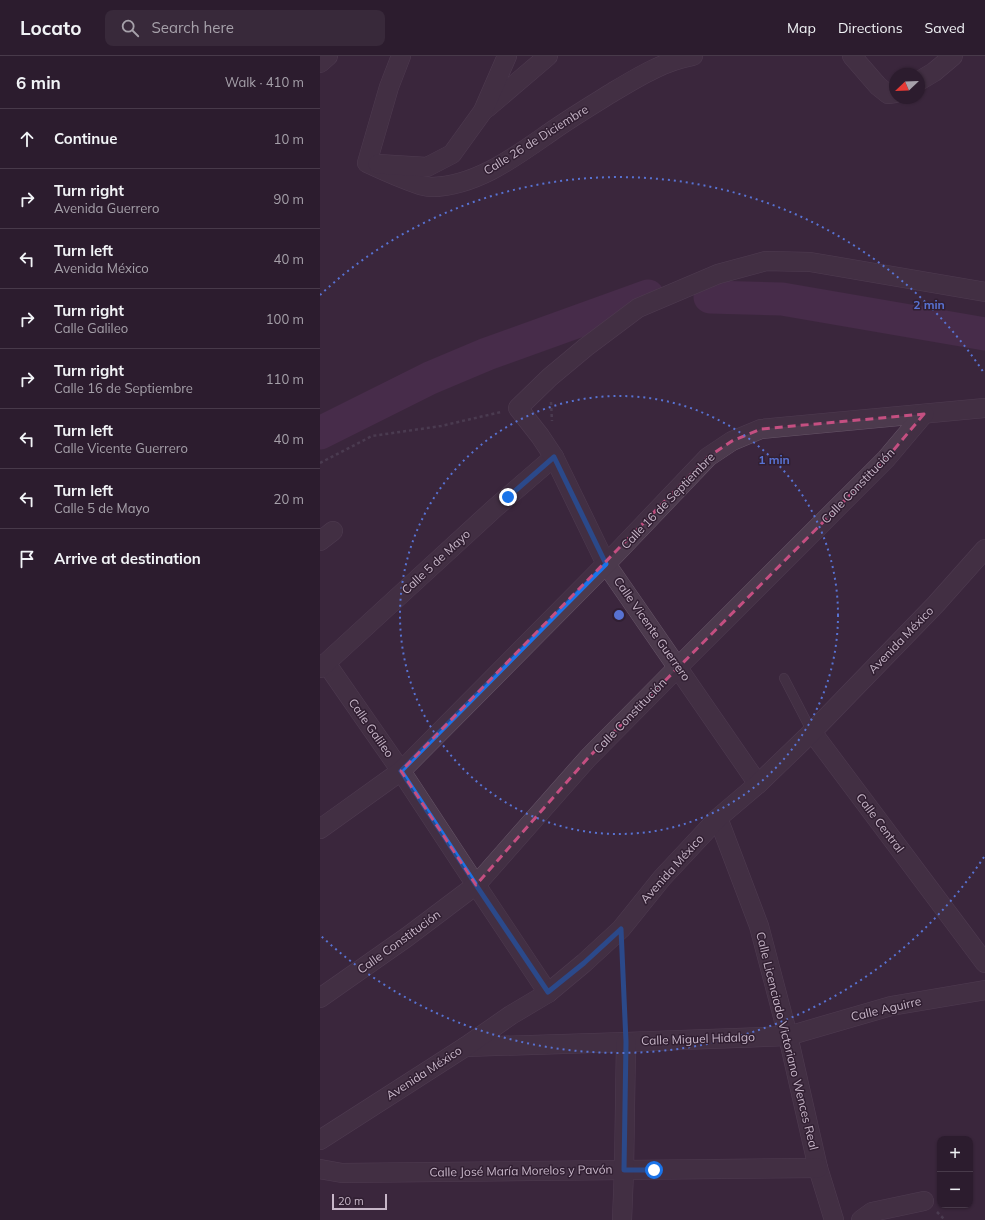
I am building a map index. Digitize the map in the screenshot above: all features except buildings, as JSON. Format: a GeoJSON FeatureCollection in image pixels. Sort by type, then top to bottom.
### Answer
{"type":"FeatureCollection","features":[{"type":"Feature","properties":{"kind":"street"},"geometry":{"type":"LineString","coordinates":[[320,63],[328,56]]}},
{"type":"Feature","properties":{"kind":"street"},"geometry":{"type":"LineString","coordinates":[[401,56],[389,87],[367,163],[427,166],[452,154],[483,111],[507,56]]}},
{"type":"Feature","properties":{"kind":"street"},"geometry":{"type":"LineString","coordinates":[[483,111],[548,56]]}},
{"type":"Feature","properties":{"kind":"street","name":"Calle 26 de Diciembre"},"geometry":{"type":"LineString","coordinates":[[367,163],[404,180],[431,187],[465,182],[497,168],[573,116],[630,82],[663,65],[682,58],[693,56]]}},
{"type":"Feature","properties":{"kind":"street"},"geometry":{"type":"LineString","coordinates":[[853,56],[878,86],[889,94]]}},
{"type":"Feature","properties":{"kind":"street"},"geometry":{"type":"LineString","coordinates":[[925,77],[953,56]]}},
{"type":"Feature","properties":{"kind":"street"},"geometry":{"type":"LineString","coordinates":[[518,408],[550,377],[586,347],[638,308],[718,274],[766,261],[810,262],[985,292]]}},
{"type":"Feature","properties":{"kind":"street","name":"Calle Vicente Guerrero"},"geometry":{"type":"LineString","coordinates":[[518,408],[554,457],[606,564],[758,784]]}},
{"type":"Feature","properties":{"kind":"street","name":"Calle 16 de Septiembre"},"geometry":{"type":"LineString","coordinates":[[320,829],[401,771],[606,564],[708,457],[732,441],[761,429],[985,408]]}},
{"type":"Feature","properties":{"kind":"street","name":"Calle Constitución"},"geometry":{"type":"LineString","coordinates":[[320,998],[407,937],[476,885],[588,758],[886,459],[924,414]]}},
{"type":"Feature","properties":{"kind":"street","name":"Calle 5 de Mayo"},"geometry":{"type":"LineString","coordinates":[[323,666],[496,507],[554,457]]}},
{"type":"Feature","properties":{"kind":"street","name":"Avenida México"},"geometry":{"type":"LineString","coordinates":[[320,1140],[548,992],[584,963],[621,929],[662,878],[718,818],[758,784],[812,732],[936,604],[985,549]]}},
{"type":"Feature","properties":{"kind":"street","name":"Calle Galileo"},"geometry":{"type":"LineString","coordinates":[[323,666],[401,771],[548,992]]}},
{"type":"Feature","properties":{"kind":"street","name":"Calle Central"},"geometry":{"type":"LineString","coordinates":[[812,732],[985,963]]}},
{"type":"Feature","properties":{"kind":"street","name":"Calle Licenciado Victoriano Wences Real"},"geometry":{"type":"LineString","coordinates":[[718,818],[759,926],[788,1036],[818,1168],[834,1220]]}},
{"type":"Feature","properties":{"kind":"street","name":"Calle Aguirre"},"geometry":{"type":"LineString","coordinates":[[788,1036],[891,1006],[985,990]]}},
{"type":"Feature","properties":{"kind":"street","name":"Calle Miguel Hidalgo"},"geometry":{"type":"LineString","coordinates":[[465,1047],[788,1036]]}},
{"type":"Feature","properties":{"kind":"street"},"geometry":{"type":"LineString","coordinates":[[622,1220],[626,1042]]}},
{"type":"Feature","properties":{"kind":"street","name":"Calle José María Morelos y Pavón"},"geometry":{"type":"LineString","coordinates":[[320,1169],[342,1173],[818,1168]]}},
{"type":"Feature","properties":{"kind":"street"},"geometry":{"type":"LineString","coordinates":[[861,1220],[872,1212],[924,1201]]}},
{"type":"Feature","properties":{"kind":"lane","name":"Calle Central"},"geometry":{"type":"LineString","coordinates":[[784,678],[812,732]]}},
{"type":"Feature","properties":{"kind":"path"},"geometry":{"type":"LineString","coordinates":[[550,377],[552,428]]}},
{"type":"Feature","properties":{"kind":"path"},"geometry":{"type":"LineString","coordinates":[[320,463],[372,436],[442,426],[518,408]]}},
{"type":"Feature","properties":{"kind":"path"},"geometry":{"type":"LineString","coordinates":[[621,929],[626,1042]]}},
{"type":"Feature","properties":{"kind":"highlighted area"},"geometry":{"type":"Polygon","coordinates":[[[924,414],[886,459],[588,758],[476,885],[401,771],[708,457],[732,441],[761,429],[924,414]]]}},
{"type":"Feature","properties":{"kind":"waterway"},"geometry":{"type":"LineString","coordinates":[[320,433],[430,378],[487,354],[648,296]]}},
{"type":"Feature","properties":{"kind":"waterway"},"geometry":{"type":"LineString","coordinates":[[710,297],[782,299],[985,334]]}},
{"type":"Feature","properties":{"kind":"route"},"geometry":{"type":"LineString","coordinates":[[508,497],[554,457],[606,564],[401,771],[548,992],[584,963],[621,929],[626,1042],[624,1170],[654,1170]]}}]}
